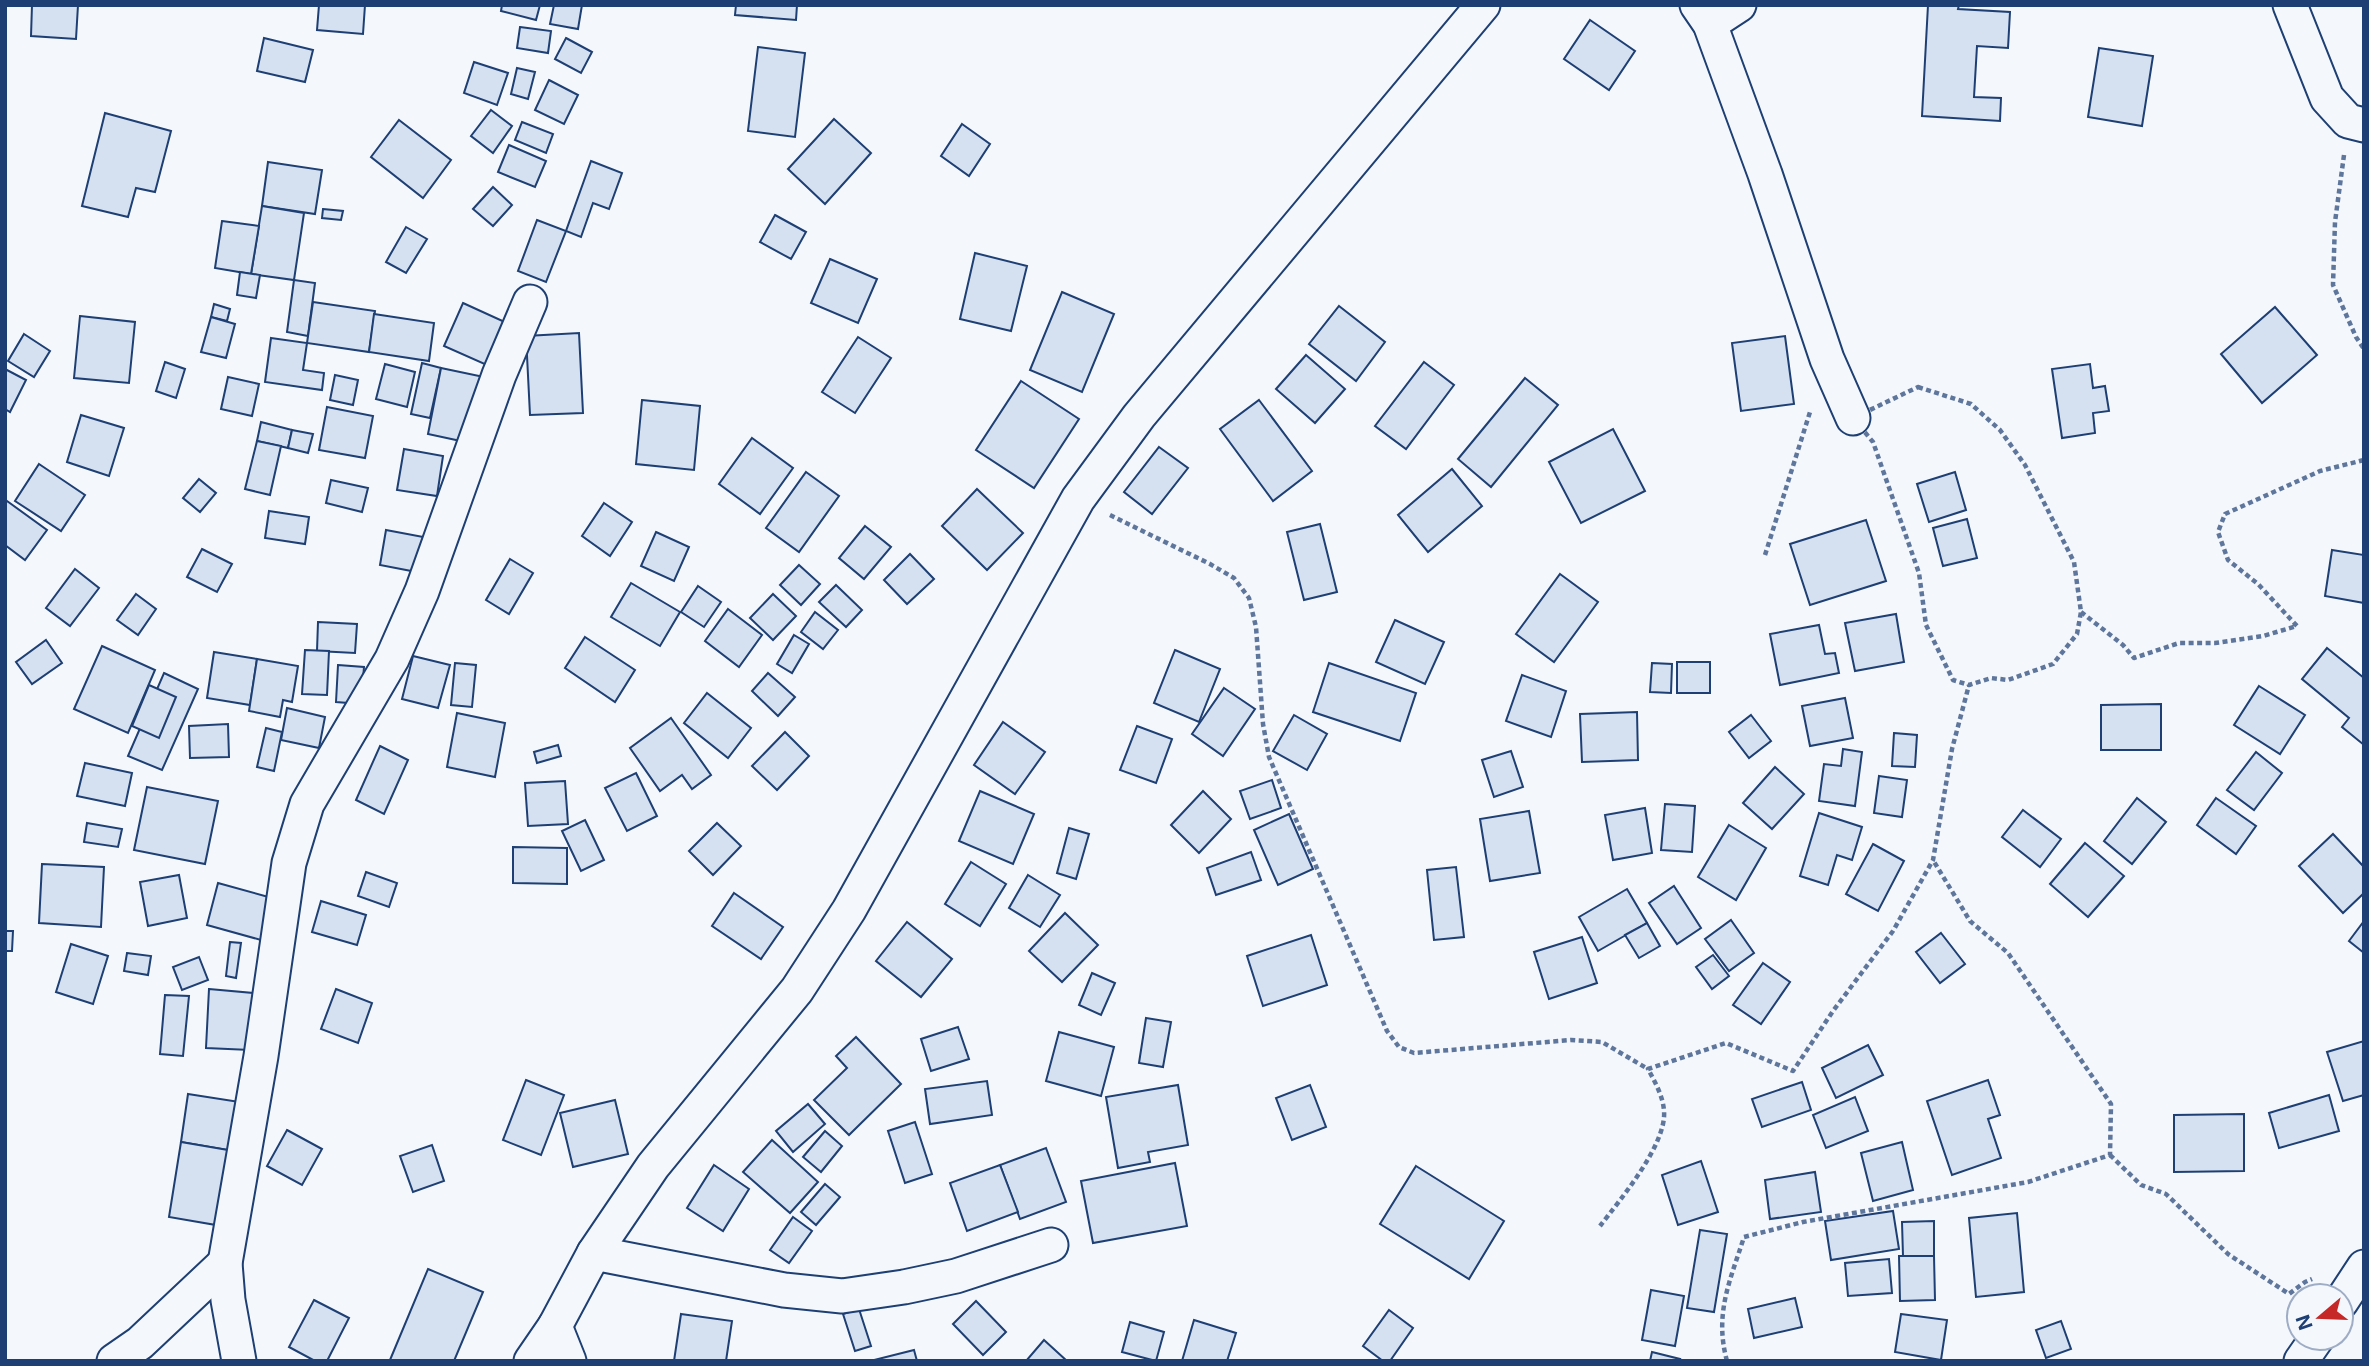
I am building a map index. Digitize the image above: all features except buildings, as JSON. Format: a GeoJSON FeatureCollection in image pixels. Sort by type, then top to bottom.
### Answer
{"type":"FeatureCollection","features":[{"type":"Feature","properties":{"kind":"street"},"geometry":{"type":"LineString","coordinates":[[531,1361],[555,1326],[594,1252],[653,1166],[797,990],[835,933],[1078,499],[1139,416],[1483,5]]}},
{"type":"Feature","properties":{"kind":"street"},"geometry":{"type":"LineString","coordinates":[[1739,5],[1703,14],[1765,174],[1827,359],[1853,418]]}},
{"type":"Feature","properties":{"kind":"street"},"geometry":{"type":"LineString","coordinates":[[2290,5],[2328,98],[2356,123]]}},
{"type":"Feature","properties":{"kind":"street"},"geometry":{"type":"LineString","coordinates":[[239,1361],[228,1300],[225,1263],[261,1056],[289,863],[307,804],[392,659],[427,579],[499,375],[530,302]]}},
{"type":"Feature","properties":{"kind":"street"},"geometry":{"type":"LineString","coordinates":[[594,1252],[784,1290],[842,1296],[956,1276],[1051,1245]]}},
{"type":"Feature","properties":{"kind":"street"},"geometry":{"type":"LineString","coordinates":[[114,1361],[140,1343],[225,1263]]}},
{"type":"Feature","properties":{"kind":"street"},"geometry":{"type":"LineString","coordinates":[[2354,1282],[2364,1267]]}},
{"type":"Feature","properties":{"kind":"street"},"geometry":{"type":"LineString","coordinates":[[555,1326],[569,1361]]}},
{"type":"Feature","properties":{"kind":"path"},"geometry":{"type":"LineString","coordinates":[[2356,123],[2335,222],[2333,285],[2364,349]]}},
{"type":"Feature","properties":{"kind":"path"},"geometry":{"type":"LineString","coordinates":[[1765,555],[1827,359]]}},
{"type":"Feature","properties":{"kind":"path"},"geometry":{"type":"LineString","coordinates":[[1918,387],[1971,404],[2000,430],[2025,465],[2074,562],[2081,612],[2077,634],[2053,664],[2008,680],[1991,678],[1969,685],[1953,680],[1926,625],[1919,573],[1873,442],[1853,418],[1918,387]]}},
{"type":"Feature","properties":{"kind":"path"},"geometry":{"type":"LineString","coordinates":[[2081,612],[2123,645],[2134,659],[2179,643],[2215,643],[2263,636],[2297,626],[2258,584],[2228,561],[2218,532],[2225,514],[2320,471],[2364,460]]}},
{"type":"Feature","properties":{"kind":"path"},"geometry":{"type":"LineString","coordinates":[[1078,499],[1222,571],[1234,578],[1249,598],[1256,627],[1263,724],[1269,757],[1387,1031],[1399,1047],[1414,1053],[1571,1040],[1602,1042],[1648,1069],[1658,1089],[1664,1112],[1655,1147],[1627,1191],[1600,1226]]}},
{"type":"Feature","properties":{"kind":"path"},"geometry":{"type":"LineString","coordinates":[[1648,1069],[1726,1043],[1793,1071],[1833,1011],[1893,931],[1933,860],[1952,749],[1969,685]]}},
{"type":"Feature","properties":{"kind":"path"},"geometry":{"type":"LineString","coordinates":[[1933,860],[1970,920],[2008,953],[2111,1104],[2110,1155],[2141,1185],[2166,1194],[2228,1254],[2289,1294],[2305,1282],[2350,1266],[2364,1267]]}},
{"type":"Feature","properties":{"kind":"path"},"geometry":{"type":"LineString","coordinates":[[1727,1361],[1723,1345],[1722,1310],[1744,1237],[1803,1222],[2028,1182],[2110,1155]]}}]}
